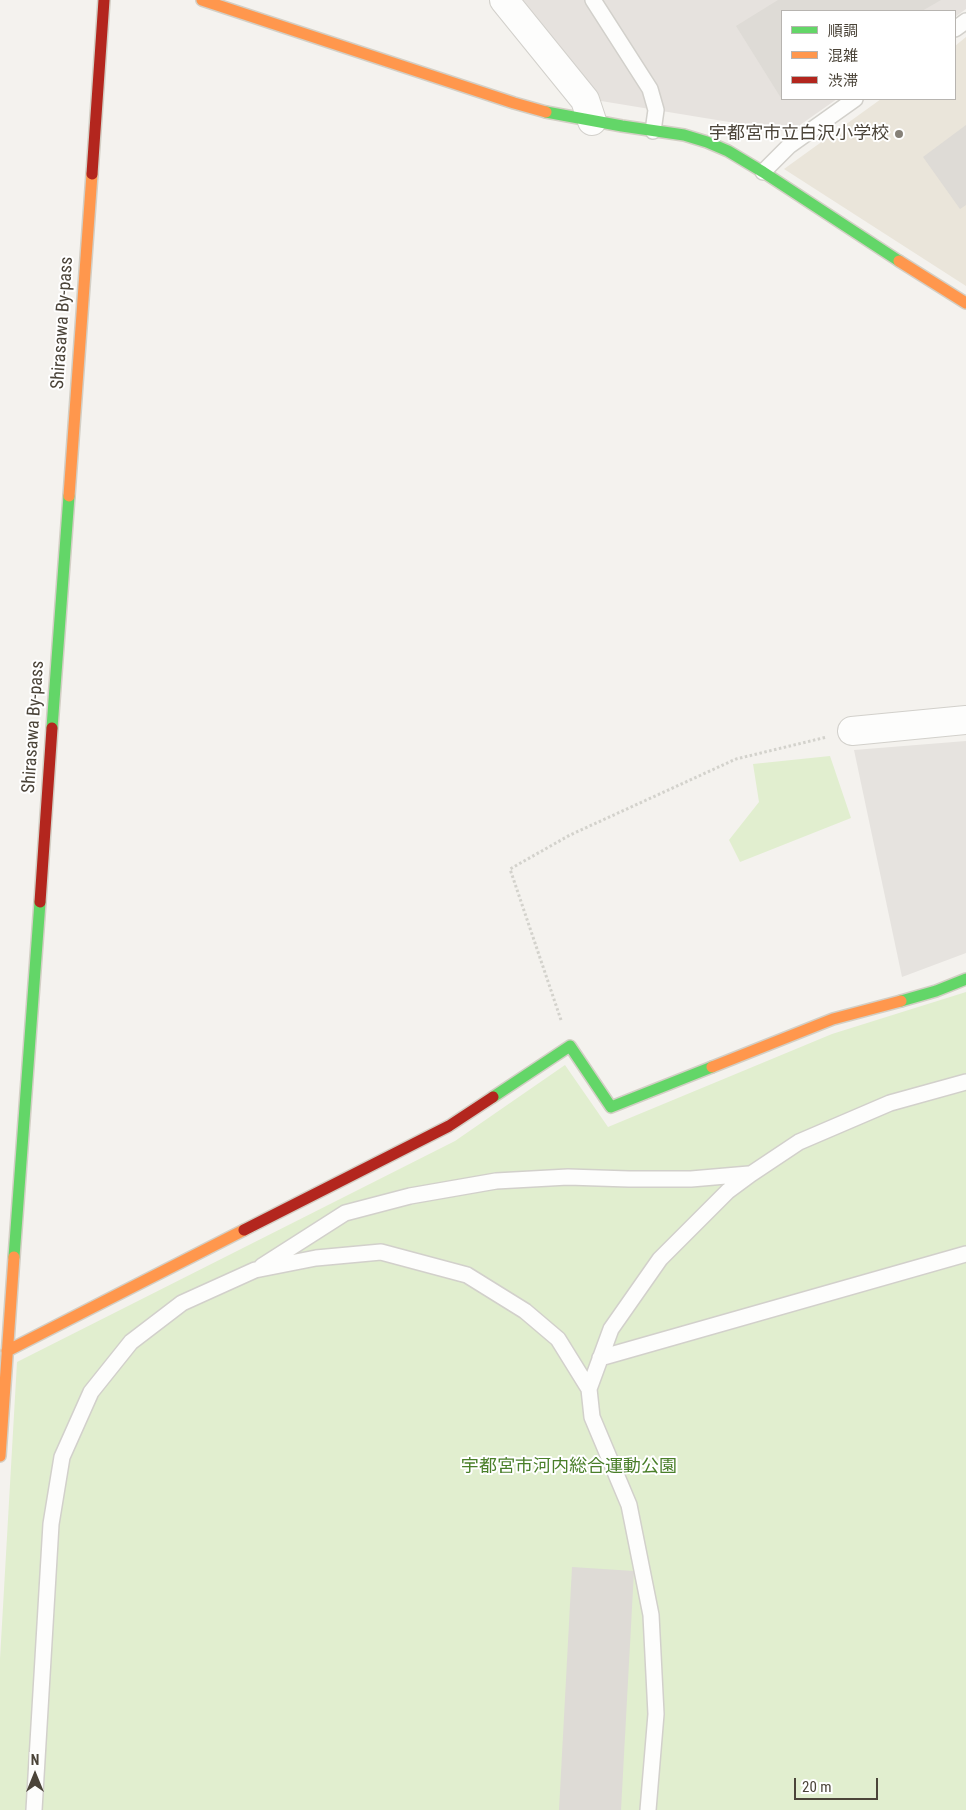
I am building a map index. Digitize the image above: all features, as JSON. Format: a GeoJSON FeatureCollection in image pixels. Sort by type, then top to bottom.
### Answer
{"type":"FeatureCollection","features":[{"type":"Feature","properties":{"kind":"street","name":"Shirasawa By-pass"},"geometry":{"type":"LineString","coordinates":[[0,1456],[104,0]]}},
{"type":"Feature","properties":{"kind":"street"},"geometry":{"type":"LineString","coordinates":[[202,0],[465,88],[550,113],[684,135],[707,142],[728,151],[764,172],[966,303]]}},
{"type":"Feature","properties":{"kind":"street"},"geometry":{"type":"LineString","coordinates":[[504,0],[585,100],[592,121]]}},
{"type":"Feature","properties":{"kind":"street"},"geometry":{"type":"LineString","coordinates":[[852,732],[966,720]]}},
{"type":"Feature","properties":{"kind":"street"},"geometry":{"type":"LineString","coordinates":[[7,1351],[448,1126],[570,1046],[611,1107],[834,1019],[936,991],[966,979]]}},
{"type":"Feature","properties":{"kind":"lane"},"geometry":{"type":"LineString","coordinates":[[592,0],[650,89],[656,110],[653,131]]}},
{"type":"Feature","properties":{"kind":"lane"},"geometry":{"type":"LineString","coordinates":[[764,172],[788,146],[854,100]]}},
{"type":"Feature","properties":{"kind":"lane"},"geometry":{"type":"LineString","coordinates":[[648,1810],[656,1714],[651,1615],[629,1505],[592,1417],[589,1389],[611,1329],[660,1259],[728,1190],[799,1142],[881,1107],[966,1082]]}},
{"type":"Feature","properties":{"kind":"lane"},"geometry":{"type":"LineString","coordinates":[[34,1810],[51,1524],[62,1457],[91,1392],[131,1342],[182,1303],[254,1270],[345,1213],[410,1196],[496,1181],[568,1177],[691,1179],[751,1174]]}},
{"type":"Feature","properties":{"kind":"lane"},"geometry":{"type":"LineString","coordinates":[[254,1270],[316,1258],[381,1252],[467,1275],[525,1311],[558,1339],[589,1389]]}},
{"type":"Feature","properties":{"kind":"lane"},"geometry":{"type":"LineString","coordinates":[[600,1358],[966,1254]]}},
{"type":"Feature","properties":{"kind":"path"},"geometry":{"type":"LineString","coordinates":[[570,1046],[510,868],[570,835],[736,759],[852,732]]}},
{"type":"Feature","properties":{"kind":"shaded area"},"geometry":{"type":"Polygon","coordinates":[[[515,0],[966,0],[966,9],[956,16],[956,10],[781,10],[781,100],[836,100],[790,132],[595,100],[515,0]]]}},
{"type":"Feature","properties":{"kind":"shaded area","name":"宇都宮市立白沢小学校"},"geometry":{"type":"Polygon","coordinates":[[[966,37],[966,286],[784,169],[880,100],[956,100],[956,45],[966,37]]]}},
{"type":"Feature","properties":{"kind":"shaded area"},"geometry":{"type":"Polygon","coordinates":[[[966,741],[966,953],[902,977],[854,750],[966,741]]]}},
{"type":"Feature","properties":{"kind":"green space"},"geometry":{"type":"Polygon","coordinates":[[[830,756],[851,818],[740,862],[729,840],[759,802],[753,764],[830,756]]]}},
{"type":"Feature","properties":{"kind":"green space","name":"宇都宮市河内総合運動公園"},"geometry":{"type":"Polygon","coordinates":[[[966,992],[966,1810],[0,1810],[0,1659],[17,1362],[455,1141],[565,1065],[608,1127],[832,1034],[966,992]]]}},
{"type":"Feature","properties":{"kind":"building"},"geometry":{"type":"Polygon","coordinates":[[[778,0],[941,0],[924,10],[781,10],[781,98],[736,26],[778,0]]]}},
{"type":"Feature","properties":{"kind":"building"},"geometry":{"type":"Polygon","coordinates":[[[966,125],[966,205],[960,209],[923,157],[966,125]]]}},
{"type":"Feature","properties":{"kind":"building"},"geometry":{"type":"Polygon","coordinates":[[[572,1567],[634,1571],[621,1810],[559,1810],[572,1567]]]}},
{"type":"Feature","properties":{"kind":"traffic: fast"},"geometry":{"type":"LineString","coordinates":[[546,112],[684,135],[707,142],[728,151],[763,172],[899,261]]}},
{"type":"Feature","properties":{"kind":"traffic: fast"},"geometry":{"type":"LineString","coordinates":[[52,728],[69,496]]}},
{"type":"Feature","properties":{"kind":"traffic: fast"},"geometry":{"type":"LineString","coordinates":[[14,1257],[40,902]]}},
{"type":"Feature","properties":{"kind":"traffic: fast"},"geometry":{"type":"LineString","coordinates":[[901,1001],[936,991],[966,979]]}},
{"type":"Feature","properties":{"kind":"traffic: fast"},"geometry":{"type":"LineString","coordinates":[[493,1097],[570,1046],[611,1107],[712,1067]]}},
{"type":"Feature","properties":{"kind":"traffic: slow"},"geometry":{"type":"LineString","coordinates":[[202,0],[546,112]]}},
{"type":"Feature","properties":{"kind":"traffic: slow"},"geometry":{"type":"LineString","coordinates":[[69,496],[92,174]]}},
{"type":"Feature","properties":{"kind":"traffic: slow"},"geometry":{"type":"LineString","coordinates":[[899,261],[966,303]]}},
{"type":"Feature","properties":{"kind":"traffic: slow"},"geometry":{"type":"LineString","coordinates":[[712,1067],[833,1019],[901,1001]]}},
{"type":"Feature","properties":{"kind":"traffic: slow"},"geometry":{"type":"LineString","coordinates":[[7,1351],[244,1230]]}},
{"type":"Feature","properties":{"kind":"traffic: slow"},"geometry":{"type":"LineString","coordinates":[[0,1456],[14,1257]]}},
{"type":"Feature","properties":{"kind":"traffic: jam"},"geometry":{"type":"LineString","coordinates":[[92,174],[104,0]]}},
{"type":"Feature","properties":{"kind":"traffic: jam"},"geometry":{"type":"LineString","coordinates":[[40,902],[52,728]]}},
{"type":"Feature","properties":{"kind":"traffic: jam"},"geometry":{"type":"LineString","coordinates":[[244,1230],[449,1126],[493,1097]]}},
{"type":"Feature","properties":{"kind":"place","name":"宇都宮市立白沢小学校"},"geometry":{"type":"Point","coordinates":[899,134]}}]}
